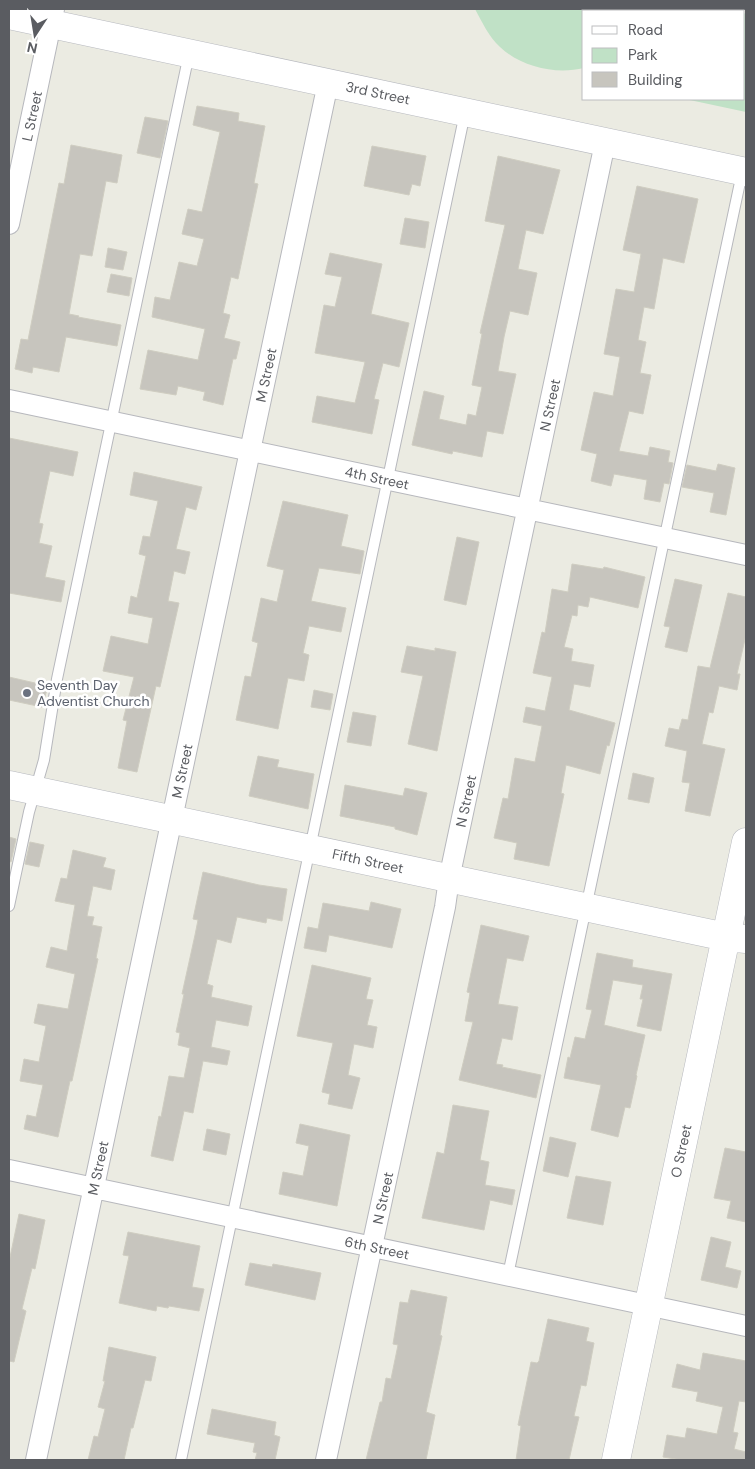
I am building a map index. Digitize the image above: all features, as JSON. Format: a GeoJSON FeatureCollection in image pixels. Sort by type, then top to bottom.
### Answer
{"type":"FeatureCollection","features":[{"type":"Feature","properties":{"kind":"street","name":"3rd Street"},"geometry":{"type":"LineString","coordinates":[[9,15],[53,16],[189,54],[744,171]]}},
{"type":"Feature","properties":{"kind":"street","name":"L Street"},"geometry":{"type":"LineString","coordinates":[[9,224],[53,16]]}},
{"type":"Feature","properties":{"kind":"street","name":"M Street"},"geometry":{"type":"LineString","coordinates":[[36,1460],[328,83]]}},
{"type":"Feature","properties":{"kind":"street","name":"N Street"},"geometry":{"type":"LineString","coordinates":[[326,1460],[427,994],[449,879],[605,143]]}},
{"type":"Feature","properties":{"kind":"street","name":"4th Street"},"geometry":{"type":"LineString","coordinates":[[9,400],[746,555]]}},
{"type":"Feature","properties":{"kind":"street","name":"Fifth Street"},"geometry":{"type":"LineString","coordinates":[[9,785],[736,938]]}},
{"type":"Feature","properties":{"kind":"street","name":"O Street"},"geometry":{"type":"LineString","coordinates":[[616,1460],[648,1306],[736,938],[746,842]]}},
{"type":"Feature","properties":{"kind":"street","name":"6th Street"},"geometry":{"type":"LineString","coordinates":[[9,1170],[746,1326]]}},
{"type":"Feature","properties":{"kind":"lane"},"geometry":{"type":"LineString","coordinates":[[9,906],[29,812],[44,760],[57,679],[189,54]]}},
{"type":"Feature","properties":{"kind":"lane"},"geometry":{"type":"LineString","coordinates":[[181,1460],[466,112]]}},
{"type":"Feature","properties":{"kind":"lane"},"geometry":{"type":"LineString","coordinates":[[508,1275],[744,171]]}},
{"type":"Feature","properties":{"kind":"green space"},"geometry":{"type":"Polygon","coordinates":[[[475,9],[705,9],[582,10],[582,68],[573,70],[539,68],[518,60],[500,47],[486,29],[475,9]]]}},
{"type":"Feature","properties":{"kind":"green space"},"geometry":{"type":"Polygon","coordinates":[[[745,13],[746,112],[690,100],[745,100],[745,13]]]}},
{"type":"Feature","properties":{"kind":"building"},"geometry":{"type":"Polygon","coordinates":[[[197,106],[239,113],[238,121],[265,126],[254,183],[258,184],[238,279],[231,277],[223,313],[230,315],[224,338],[240,342],[236,359],[233,359],[223,405],[203,400],[205,392],[178,386],[176,395],[140,389],[148,350],[198,360],[205,329],[152,317],[155,297],[170,300],[179,262],[197,266],[204,239],[182,234],[188,209],[202,212],[220,132],[193,125],[197,106]]]}},
{"type":"Feature","properties":{"kind":"building"},"geometry":{"type":"Polygon","coordinates":[[[145,117],[168,121],[160,158],[137,153],[145,117]]]}},
{"type":"Feature","properties":{"kind":"building"},"geometry":{"type":"Polygon","coordinates":[[[71,145],[122,155],[117,183],[106,181],[92,256],[80,254],[69,314],[121,325],[117,346],[66,337],[59,372],[33,367],[32,373],[15,369],[21,339],[28,340],[59,183],[64,184],[71,145]]]}},
{"type":"Feature","properties":{"kind":"building"},"geometry":{"type":"Polygon","coordinates":[[[372,146],[426,156],[420,186],[412,184],[409,195],[364,186],[372,146]]]}},
{"type":"Feature","properties":{"kind":"building"},"geometry":{"type":"Polygon","coordinates":[[[498,156],[560,170],[543,234],[526,230],[518,269],[537,273],[528,315],[510,311],[504,337],[498,371],[516,374],[503,434],[487,431],[482,457],[453,451],[452,454],[412,445],[424,391],[444,396],[439,419],[466,425],[468,414],[476,416],[482,387],[472,385],[482,334],[480,333],[505,225],[485,221],[498,156]]]}},
{"type":"Feature","properties":{"kind":"building"},"geometry":{"type":"Polygon","coordinates":[[[637,186],[698,199],[684,263],[663,258],[654,309],[644,307],[638,340],[646,342],[640,373],[651,375],[643,414],[629,411],[619,451],[648,456],[650,447],[670,451],[668,462],[673,463],[669,484],[664,483],[660,502],[644,499],[647,480],[614,474],[611,486],[591,481],[597,454],[581,450],[594,392],[613,396],[620,357],[604,354],[616,289],[634,292],[641,254],[623,250],[637,186]]]}},
{"type":"Feature","properties":{"kind":"building"},"geometry":{"type":"Polygon","coordinates":[[[405,218],[429,222],[425,248],[400,244],[405,218]]]}},
{"type":"Feature","properties":{"kind":"building"},"geometry":{"type":"Polygon","coordinates":[[[108,248],[127,252],[123,270],[105,267],[108,248]]]}},
{"type":"Feature","properties":{"kind":"building"},"geometry":{"type":"Polygon","coordinates":[[[330,253],[382,264],[371,314],[409,323],[399,367],[383,363],[374,399],[379,400],[372,434],[312,422],[317,396],[355,403],[365,362],[315,353],[324,305],[335,307],[342,277],[325,274],[330,253]]]}},
{"type":"Feature","properties":{"kind":"building"},"geometry":{"type":"Polygon","coordinates":[[[111,274],[132,278],[129,296],[107,292],[111,274]]]}},
{"type":"Feature","properties":{"kind":"building"},"geometry":{"type":"Polygon","coordinates":[[[9,438],[78,452],[73,476],[50,471],[39,523],[43,524],[39,543],[52,546],[45,577],[65,581],[61,602],[9,593],[9,438]]]}},
{"type":"Feature","properties":{"kind":"building"},"geometry":{"type":"Polygon","coordinates":[[[718,464],[735,468],[726,515],[710,512],[714,493],[682,487],[687,465],[716,471],[718,464]]]}},
{"type":"Feature","properties":{"kind":"building"},"geometry":{"type":"Polygon","coordinates":[[[134,472],[202,487],[196,510],[186,507],[176,549],[190,552],[185,574],[174,571],[168,601],[179,603],[160,687],[156,686],[137,772],[118,768],[127,721],[123,720],[134,677],[103,671],[111,636],[148,644],[153,618],[128,613],[131,596],[137,598],[146,556],[139,554],[143,536],[150,537],[158,501],[130,495],[134,472]]]}},
{"type":"Feature","properties":{"kind":"building"},"geometry":{"type":"Polygon","coordinates":[[[283,501],[348,515],[341,546],[364,551],[360,574],[319,568],[311,601],[346,608],[341,632],[309,626],[303,653],[309,655],[304,681],[288,678],[278,729],[236,720],[245,676],[251,677],[258,643],[252,641],[261,598],[277,602],[284,570],[267,566],[283,501]]]}},
{"type":"Feature","properties":{"kind":"building"},"geometry":{"type":"Polygon","coordinates":[[[457,537],[479,542],[466,605],[444,600],[457,537]]]}},
{"type":"Feature","properties":{"kind":"building"},"geometry":{"type":"Polygon","coordinates":[[[572,564],[603,569],[604,567],[645,577],[638,608],[590,597],[588,607],[578,605],[577,616],[572,615],[564,647],[573,649],[571,661],[594,665],[590,687],[574,684],[569,710],[615,723],[600,774],[566,765],[561,793],[564,794],[549,866],[514,859],[517,843],[494,838],[503,798],[508,799],[515,758],[535,762],[542,726],[523,722],[526,707],[545,711],[552,677],[533,673],[542,632],[545,633],[552,589],[568,592],[572,564]]]}},
{"type":"Feature","properties":{"kind":"building"},"geometry":{"type":"Polygon","coordinates":[[[675,579],[702,585],[687,652],[665,647],[670,627],[664,626],[675,579]]]}},
{"type":"Feature","properties":{"kind":"building"},"geometry":{"type":"Polygon","coordinates":[[[728,593],[746,597],[746,635],[737,674],[740,674],[737,690],[719,686],[713,713],[709,712],[702,744],[725,749],[710,816],[685,811],[690,783],[682,782],[687,751],[665,746],[669,728],[679,730],[682,719],[688,720],[698,666],[710,668],[728,593]]]}},
{"type":"Feature","properties":{"kind":"building"},"geometry":{"type":"Polygon","coordinates":[[[407,646],[435,651],[435,648],[456,652],[437,751],[408,744],[423,676],[401,672],[407,646]]]}},
{"type":"Feature","properties":{"kind":"building","name":"Seventh Day Adventist Church"},"geometry":{"type":"Polygon","coordinates":[[[9,677],[48,686],[42,707],[9,700],[9,677]]]}},
{"type":"Feature","properties":{"kind":"building"},"geometry":{"type":"Polygon","coordinates":[[[314,690],[333,694],[330,710],[311,707],[314,690]]]}},
{"type":"Feature","properties":{"kind":"building"},"geometry":{"type":"Polygon","coordinates":[[[353,712],[376,716],[371,746],[347,742],[353,712]]]}},
{"type":"Feature","properties":{"kind":"building"},"geometry":{"type":"Polygon","coordinates":[[[258,756],[279,760],[277,767],[314,774],[308,809],[249,796],[258,756]]]}},
{"type":"Feature","properties":{"kind":"building"},"geometry":{"type":"Polygon","coordinates":[[[633,773],[654,778],[649,803],[628,799],[633,773]]]}},
{"type":"Feature","properties":{"kind":"building"},"geometry":{"type":"Polygon","coordinates":[[[345,785],[403,796],[405,788],[427,793],[417,835],[395,829],[395,827],[340,816],[345,785]]]}},
{"type":"Feature","properties":{"kind":"building"},"geometry":{"type":"Polygon","coordinates":[[[9,837],[16,839],[11,862],[9,861],[9,837]]]}},
{"type":"Feature","properties":{"kind":"building"},"geometry":{"type":"Polygon","coordinates":[[[30,842],[44,845],[39,867],[25,864],[30,842]]]}},
{"type":"Feature","properties":{"kind":"building"},"geometry":{"type":"Polygon","coordinates":[[[73,850],[106,858],[103,867],[115,870],[111,890],[93,886],[87,916],[94,917],[92,925],[102,927],[96,958],[98,959],[58,1137],[24,1129],[27,1115],[36,1117],[43,1085],[20,1081],[24,1059],[39,1062],[46,1026],[34,1023],[38,1004],[68,1009],[75,974],[46,967],[51,947],[67,951],[75,905],[55,901],[61,878],[67,879],[73,850]]]}},
{"type":"Feature","properties":{"kind":"building"},"geometry":{"type":"Polygon","coordinates":[[[203,872],[259,885],[287,889],[282,921],[267,918],[266,923],[237,917],[231,943],[217,939],[207,984],[213,986],[211,997],[252,1006],[248,1026],[216,1020],[211,1047],[230,1051],[227,1065],[203,1061],[193,1113],[184,1111],[173,1161],[151,1156],[169,1076],[184,1078],[190,1048],[178,1045],[180,1033],[176,1032],[198,920],[193,919],[203,872]]]}},
{"type":"Feature","properties":{"kind":"building"},"geometry":{"type":"Polygon","coordinates":[[[371,902],[401,909],[392,948],[329,935],[326,952],[304,948],[308,927],[318,929],[323,903],[369,911],[371,902]]]}},
{"type":"Feature","properties":{"kind":"building"},"geometry":{"type":"Polygon","coordinates":[[[481,925],[529,936],[523,961],[507,958],[498,1004],[518,1007],[512,1040],[502,1038],[496,1064],[541,1075],[536,1098],[459,1080],[473,1022],[465,1021],[470,993],[467,992],[481,925]]]}},
{"type":"Feature","properties":{"kind":"building"},"geometry":{"type":"Polygon","coordinates":[[[597,953],[633,960],[632,967],[672,974],[661,1031],[637,1026],[643,999],[640,999],[643,985],[613,980],[604,1025],[645,1035],[630,1108],[625,1107],[618,1137],[591,1130],[601,1085],[564,1078],[568,1057],[570,1058],[575,1037],[585,1039],[592,1010],[586,1009],[597,953]]]}},
{"type":"Feature","properties":{"kind":"building"},"geometry":{"type":"Polygon","coordinates":[[[312,965],[371,978],[366,999],[373,1000],[367,1025],[377,1027],[373,1048],[354,1044],[348,1075],[360,1078],[352,1109],[328,1104],[330,1094],[322,1092],[333,1043],[297,1036],[312,965]]]}},
{"type":"Feature","properties":{"kind":"building"},"geometry":{"type":"Polygon","coordinates":[[[453,1105],[489,1111],[480,1160],[489,1162],[485,1185],[515,1190],[512,1205],[490,1200],[484,1230],[422,1218],[437,1152],[444,1154],[453,1105]]]}},
{"type":"Feature","properties":{"kind":"building"},"geometry":{"type":"Polygon","coordinates":[[[300,1124],[350,1135],[337,1206],[279,1194],[283,1172],[303,1176],[309,1146],[296,1143],[300,1124]]]}},
{"type":"Feature","properties":{"kind":"building"},"geometry":{"type":"Polygon","coordinates":[[[207,1129],[230,1134],[226,1155],[203,1150],[207,1129]]]}},
{"type":"Feature","properties":{"kind":"building"},"geometry":{"type":"Polygon","coordinates":[[[550,1137],[576,1143],[568,1177],[543,1171],[550,1137]]]}},
{"type":"Feature","properties":{"kind":"building"},"geometry":{"type":"Polygon","coordinates":[[[725,1148],[746,1152],[746,1222],[727,1218],[731,1201],[714,1198],[725,1148]]]}},
{"type":"Feature","properties":{"kind":"building"},"geometry":{"type":"Polygon","coordinates":[[[576,1176],[611,1182],[603,1225],[567,1218],[576,1176]]]}},
{"type":"Feature","properties":{"kind":"building"},"geometry":{"type":"Polygon","coordinates":[[[19,1214],[45,1220],[35,1269],[32,1268],[22,1309],[26,1311],[14,1362],[9,1361],[9,1262],[19,1214]]]}},
{"type":"Feature","properties":{"kind":"building"},"geometry":{"type":"Polygon","coordinates":[[[128,1232],[200,1246],[192,1287],[204,1289],[199,1311],[157,1306],[156,1311],[119,1303],[129,1256],[123,1255],[128,1232]]]}},
{"type":"Feature","properties":{"kind":"building"},"geometry":{"type":"Polygon","coordinates":[[[711,1237],[731,1242],[725,1267],[741,1271],[737,1288],[701,1280],[711,1237]]]}},
{"type":"Feature","properties":{"kind":"building"},"geometry":{"type":"Polygon","coordinates":[[[250,1263],[272,1267],[273,1264],[321,1273],[315,1300],[245,1285],[250,1263]]]}},
{"type":"Feature","properties":{"kind":"building"},"geometry":{"type":"Polygon","coordinates":[[[411,1290],[447,1297],[440,1335],[442,1336],[426,1412],[435,1415],[426,1460],[366,1460],[380,1402],[382,1402],[386,1378],[391,1379],[398,1345],[393,1344],[400,1302],[408,1303],[411,1290]]]}},
{"type":"Feature","properties":{"kind":"building"},"geometry":{"type":"Polygon","coordinates":[[[548,1319],[589,1328],[586,1341],[594,1343],[586,1386],[581,1385],[574,1416],[579,1417],[569,1460],[516,1460],[521,1426],[518,1425],[531,1362],[537,1363],[539,1361],[548,1319]]]}},
{"type":"Feature","properties":{"kind":"building"},"geometry":{"type":"Polygon","coordinates":[[[109,1347],[156,1357],[151,1381],[145,1380],[124,1460],[88,1460],[94,1436],[98,1437],[105,1409],[98,1407],[105,1381],[103,1381],[109,1347]]]}},
{"type":"Feature","properties":{"kind":"building"},"geometry":{"type":"Polygon","coordinates":[[[703,1353],[746,1361],[746,1402],[739,1401],[733,1432],[738,1433],[734,1449],[746,1452],[746,1460],[682,1460],[663,1457],[667,1435],[685,1438],[687,1428],[717,1434],[723,1407],[696,1401],[698,1392],[672,1387],[677,1364],[700,1370],[703,1353]]]}},
{"type":"Feature","properties":{"kind":"building"},"geometry":{"type":"Polygon","coordinates":[[[212,1409],[276,1422],[274,1435],[280,1437],[275,1460],[255,1460],[257,1453],[253,1452],[255,1443],[207,1434],[212,1409]]]}},
{"type":"Feature","properties":{"kind":"place","name":"Seventh Day Adventist Church"},"geometry":{"type":"Point","coordinates":[27,693]}}]}
